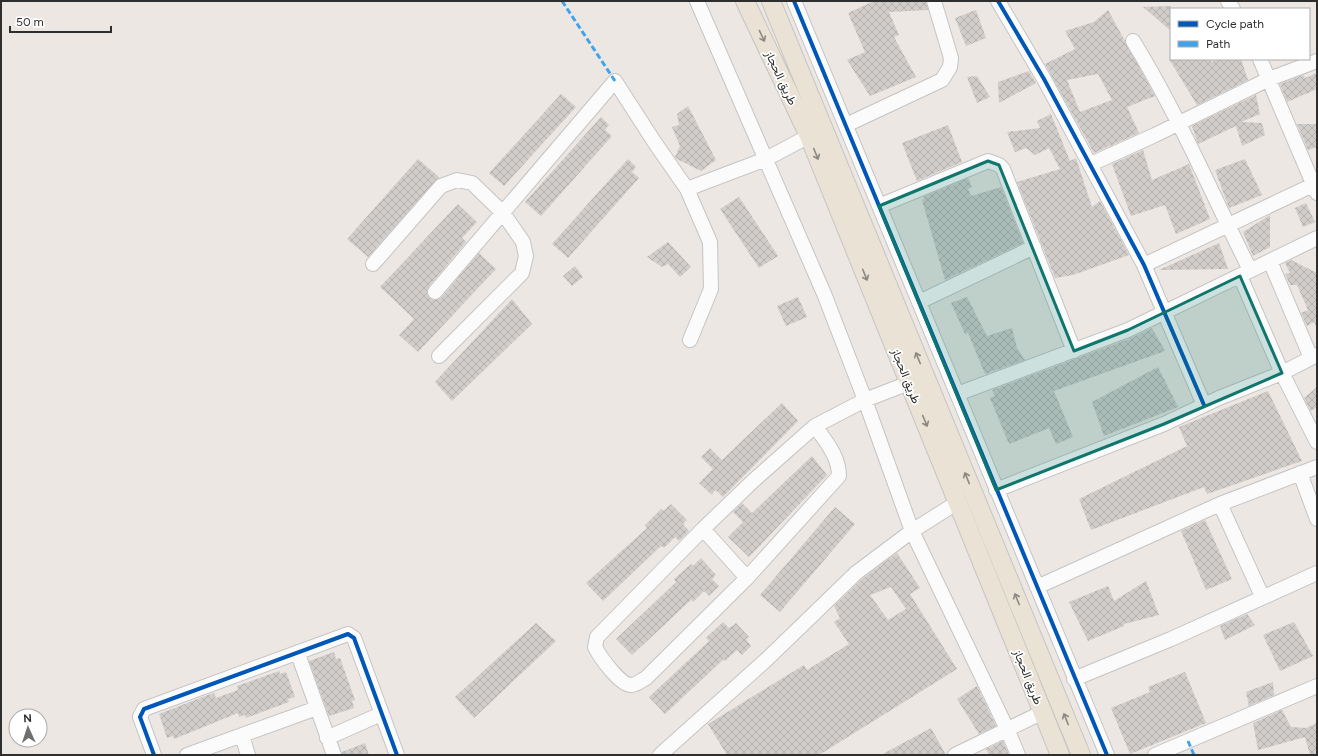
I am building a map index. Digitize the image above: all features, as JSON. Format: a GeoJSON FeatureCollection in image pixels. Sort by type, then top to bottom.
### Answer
{"type":"FeatureCollection","features":[{"type":"Feature","properties":{"kind":"main road","name":"طريق الحجاز"},"geometry":{"type":"LineString","coordinates":[[745,1],[809,136],[1060,755]]}},
{"type":"Feature","properties":{"kind":"main road","name":"طريق الحجاز"},"geometry":{"type":"LineString","coordinates":[[771,1],[1081,755]]}},
{"type":"Feature","properties":{"kind":"street"},"geometry":{"type":"LineString","coordinates":[[697,1],[825,296],[865,400],[912,530],[1008,729],[1018,755]]}},
{"type":"Feature","properties":{"kind":"street"},"geometry":{"type":"LineString","coordinates":[[794,1],[1038,588],[1074,679],[1107,755]]}},
{"type":"Feature","properties":{"kind":"street"},"geometry":{"type":"LineString","coordinates":[[846,125],[942,80],[950,67],[951,58],[934,1]]}},
{"type":"Feature","properties":{"kind":"street"},"geometry":{"type":"LineString","coordinates":[[998,1],[1091,164],[1144,265],[1204,405]]}},
{"type":"Feature","properties":{"kind":"street"},"geometry":{"type":"LineString","coordinates":[[1133,41],[1179,123],[1227,225],[1282,373],[1317,442]]}},
{"type":"Feature","properties":{"kind":"street"},"geometry":{"type":"LineString","coordinates":[[1144,265],[1227,225],[1315,190],[1260,60]]}},
{"type":"Feature","properties":{"kind":"street"},"geometry":{"type":"LineString","coordinates":[[1091,164],[1269,79],[1317,61]]}},
{"type":"Feature","properties":{"kind":"street"},"geometry":{"type":"LineString","coordinates":[[435,292],[615,81],[687,189],[710,242],[711,289],[690,340]]}},
{"type":"Feature","properties":{"kind":"street"},"geometry":{"type":"LineString","coordinates":[[687,189],[766,159],[809,136]]}},
{"type":"Feature","properties":{"kind":"street"},"geometry":{"type":"LineString","coordinates":[[879,206],[988,161],[995,162],[1003,169],[1074,350]]}},
{"type":"Feature","properties":{"kind":"street"},"geometry":{"type":"LineString","coordinates":[[373,264],[441,186],[457,180],[472,183],[502,213],[523,242],[526,256],[522,273],[439,356]]}},
{"type":"Feature","properties":{"kind":"street"},"geometry":{"type":"LineString","coordinates":[[957,394],[1128,330],[1317,238]]}},
{"type":"Feature","properties":{"kind":"street"},"geometry":{"type":"LineString","coordinates":[[919,302],[1034,247]]}},
{"type":"Feature","properties":{"kind":"street"},"geometry":{"type":"LineString","coordinates":[[996,490],[1137,436],[1204,405],[1282,373],[1314,357],[1270,261]]}},
{"type":"Feature","properties":{"kind":"street"},"geometry":{"type":"LineString","coordinates":[[815,426],[836,456],[839,465],[838,476],[747,578],[646,678],[633,685],[624,683],[599,656],[595,647],[597,637],[703,529],[753,481],[815,426],[865,400],[909,383]]}},
{"type":"Feature","properties":{"kind":"street"},"geometry":{"type":"LineString","coordinates":[[1038,588],[1220,504],[1317,467]]}},
{"type":"Feature","properties":{"kind":"street"},"geometry":{"type":"LineString","coordinates":[[1300,473],[1317,519]]}},
{"type":"Feature","properties":{"kind":"street"},"geometry":{"type":"LineString","coordinates":[[660,755],[766,660],[856,573],[912,530],[958,502]]}},
{"type":"Feature","properties":{"kind":"street"},"geometry":{"type":"LineString","coordinates":[[1220,504],[1262,596]]}},
{"type":"Feature","properties":{"kind":"street"},"geometry":{"type":"LineString","coordinates":[[703,529],[747,578]]}},
{"type":"Feature","properties":{"kind":"street"},"geometry":{"type":"LineString","coordinates":[[1074,679],[1171,639],[1262,596],[1317,573]]}},
{"type":"Feature","properties":{"kind":"street"},"geometry":{"type":"LineString","coordinates":[[154,755],[140,717],[144,709],[298,654],[348,634],[352,635],[354,638],[397,755]]}},
{"type":"Feature","properties":{"kind":"street"},"geometry":{"type":"LineString","coordinates":[[298,654],[334,755]]}},
{"type":"Feature","properties":{"kind":"street"},"geometry":{"type":"LineString","coordinates":[[1155,755],[1317,686]]}},
{"type":"Feature","properties":{"kind":"street"},"geometry":{"type":"LineString","coordinates":[[187,755],[317,708]]}},
{"type":"Feature","properties":{"kind":"street"},"geometry":{"type":"LineString","coordinates":[[955,755],[1043,712]]}},
{"type":"Feature","properties":{"kind":"street"},"geometry":{"type":"LineString","coordinates":[[327,738],[381,714]]}},
{"type":"Feature","properties":{"kind":"street"},"geometry":{"type":"LineString","coordinates":[[242,735],[248,755]]}},
{"type":"Feature","properties":{"kind":"highlighted area"},"geometry":{"type":"Polygon","coordinates":[[[988,161],[999,165],[1074,351],[1128,330],[1240,276],[1282,373],[1164,424],[996,490],[879,206],[988,161]]]}},
{"type":"Feature","properties":{"kind":"building"},"geometry":{"type":"Polygon","coordinates":[[[874,1],[926,1],[928,10],[889,12],[899,35],[894,37],[916,77],[870,96],[847,60],[865,52],[848,13],[874,1]]]}},
{"type":"Feature","properties":{"kind":"building"},"geometry":{"type":"Polygon","coordinates":[[[1171,6],[1170,30],[1143,7],[1171,6]]]}},
{"type":"Feature","properties":{"kind":"building"},"geometry":{"type":"Polygon","coordinates":[[[976,10],[986,38],[966,46],[955,18],[976,10]]]}},
{"type":"Feature","properties":{"kind":"building"},"geometry":{"type":"Polygon","coordinates":[[[1108,10],[1155,96],[1127,107],[1139,133],[1094,153],[1045,64],[1075,49],[1065,31],[1094,22],[1108,10]],[[1098,74],[1067,80],[1080,112],[1112,100],[1098,74]]]}},
{"type":"Feature","properties":{"kind":"building"},"geometry":{"type":"Polygon","coordinates":[[[1169,59],[1211,60],[1212,62],[1216,60],[1241,60],[1248,80],[1197,105],[1169,59]]]}},
{"type":"Feature","properties":{"kind":"building"},"geometry":{"type":"Polygon","coordinates":[[[1029,71],[1036,83],[999,103],[998,82],[1029,71]]]}},
{"type":"Feature","properties":{"kind":"building"},"geometry":{"type":"Polygon","coordinates":[[[1317,73],[1317,89],[1287,102],[1280,84],[1303,75],[1305,78],[1317,73]]]}},
{"type":"Feature","properties":{"kind":"building"},"geometry":{"type":"Polygon","coordinates":[[[977,76],[990,97],[977,103],[967,77],[977,76]]]}},
{"type":"Feature","properties":{"kind":"building"},"geometry":{"type":"Polygon","coordinates":[[[561,94],[576,107],[504,186],[489,173],[561,94]]]}},
{"type":"Feature","properties":{"kind":"building"},"geometry":{"type":"Polygon","coordinates":[[[1256,95],[1260,114],[1241,122],[1262,123],[1265,135],[1242,146],[1236,126],[1198,144],[1192,126],[1256,95]]]}},
{"type":"Feature","properties":{"kind":"building"},"geometry":{"type":"Polygon","coordinates":[[[688,106],[716,160],[701,171],[675,157],[680,146],[672,127],[679,125],[677,114],[688,106]]]}},
{"type":"Feature","properties":{"kind":"building"},"geometry":{"type":"Polygon","coordinates":[[[1051,114],[1070,161],[1076,158],[1092,207],[1100,201],[1129,255],[1073,275],[1055,278],[1017,182],[1060,169],[1049,148],[1035,155],[1026,148],[1015,152],[1007,132],[1040,128],[1037,121],[1051,114]]]}},
{"type":"Feature","properties":{"kind":"building"},"geometry":{"type":"Polygon","coordinates":[[[601,117],[609,125],[605,130],[612,136],[541,216],[525,202],[601,117]]]}},
{"type":"Feature","properties":{"kind":"building"},"geometry":{"type":"Polygon","coordinates":[[[1297,124],[1317,124],[1317,147],[1308,150],[1297,124]]]}},
{"type":"Feature","properties":{"kind":"building"},"geometry":{"type":"Polygon","coordinates":[[[948,125],[962,162],[917,181],[902,143],[948,125]]]}},
{"type":"Feature","properties":{"kind":"building"},"geometry":{"type":"Polygon","coordinates":[[[1143,150],[1152,180],[1189,164],[1210,219],[1176,234],[1165,205],[1131,216],[1112,164],[1143,150]]]}},
{"type":"Feature","properties":{"kind":"building"},"geometry":{"type":"Polygon","coordinates":[[[418,159],[439,177],[368,257],[347,239],[418,159]]]}},
{"type":"Feature","properties":{"kind":"building"},"geometry":{"type":"Polygon","coordinates":[[[628,159],[636,167],[632,172],[639,178],[568,258],[552,244],[628,159]]]}},
{"type":"Feature","properties":{"kind":"building"},"geometry":{"type":"Polygon","coordinates":[[[1245,159],[1262,195],[1229,208],[1215,170],[1245,159]]]}},
{"type":"Feature","properties":{"kind":"building"},"geometry":{"type":"Polygon","coordinates":[[[968,178],[972,187],[968,189],[971,196],[1001,187],[1023,243],[945,280],[922,200],[924,199],[923,197],[968,178]]]}},
{"type":"Feature","properties":{"kind":"building"},"geometry":{"type":"Polygon","coordinates":[[[739,197],[778,256],[759,268],[720,209],[739,197]]]}},
{"type":"Feature","properties":{"kind":"building"},"geometry":{"type":"Polygon","coordinates":[[[1306,203],[1315,222],[1303,227],[1295,208],[1306,203]]]}},
{"type":"Feature","properties":{"kind":"building"},"geometry":{"type":"Polygon","coordinates":[[[458,204],[477,222],[462,238],[466,242],[429,286],[427,295],[433,300],[441,298],[479,253],[496,269],[418,352],[399,335],[414,319],[380,287],[458,204]]]}},
{"type":"Feature","properties":{"kind":"building"},"geometry":{"type":"Polygon","coordinates":[[[1270,215],[1270,247],[1253,256],[1243,232],[1270,215]]]}},
{"type":"Feature","properties":{"kind":"building"},"geometry":{"type":"Polygon","coordinates":[[[668,242],[691,267],[680,277],[668,264],[662,267],[647,257],[668,242]]]}},
{"type":"Feature","properties":{"kind":"building"},"geometry":{"type":"Polygon","coordinates":[[[1219,243],[1228,269],[1159,270],[1219,243]]]}},
{"type":"Feature","properties":{"kind":"building"},"geometry":{"type":"Polygon","coordinates":[[[1291,260],[1317,273],[1317,328],[1314,322],[1307,326],[1301,313],[1308,310],[1297,285],[1290,285],[1285,274],[1290,273],[1285,263],[1291,260]]]}},
{"type":"Feature","properties":{"kind":"building"},"geometry":{"type":"Polygon","coordinates":[[[575,266],[583,277],[572,286],[563,276],[575,266]]]}},
{"type":"Feature","properties":{"kind":"building"},"geometry":{"type":"Polygon","coordinates":[[[798,297],[807,317],[786,326],[777,306],[798,297]]]}},
{"type":"Feature","properties":{"kind":"building"},"geometry":{"type":"Polygon","coordinates":[[[967,297],[987,336],[1012,328],[1017,348],[1025,360],[985,374],[968,333],[965,334],[951,303],[967,297]]]}},
{"type":"Feature","properties":{"kind":"building"},"geometry":{"type":"Polygon","coordinates":[[[512,299],[532,324],[452,401],[435,382],[512,299]]]}},
{"type":"Feature","properties":{"kind":"building"},"geometry":{"type":"Polygon","coordinates":[[[1152,328],[1165,351],[1054,391],[1073,437],[1056,444],[1049,428],[1009,444],[990,398],[995,396],[992,390],[1131,338],[1152,328]]]}},
{"type":"Feature","properties":{"kind":"building"},"geometry":{"type":"Polygon","coordinates":[[[1158,367],[1178,407],[1104,436],[1092,402],[1158,367]]]}},
{"type":"Feature","properties":{"kind":"building"},"geometry":{"type":"Polygon","coordinates":[[[1317,387],[1317,407],[1311,411],[1304,398],[1317,387]]]}},
{"type":"Feature","properties":{"kind":"building"},"geometry":{"type":"Polygon","coordinates":[[[1268,391],[1302,461],[1207,494],[1204,487],[1091,530],[1079,499],[1187,446],[1179,427],[1268,391]]]}},
{"type":"Feature","properties":{"kind":"building"},"geometry":{"type":"Polygon","coordinates":[[[782,403],[798,421],[723,497],[715,490],[712,495],[699,483],[713,469],[701,457],[710,448],[722,460],[782,403]]]}},
{"type":"Feature","properties":{"kind":"building"},"geometry":{"type":"Polygon","coordinates":[[[812,456],[827,475],[749,557],[728,537],[743,522],[733,512],[742,503],[752,513],[812,456]]]}},
{"type":"Feature","properties":{"kind":"building"},"geometry":{"type":"Polygon","coordinates":[[[671,504],[687,520],[683,524],[689,531],[679,541],[675,537],[664,548],[661,546],[603,601],[586,583],[647,528],[645,525],[661,509],[663,511],[671,504]]]}},
{"type":"Feature","properties":{"kind":"building"},"geometry":{"type":"Polygon","coordinates":[[[835,507],[855,524],[780,612],[760,595],[835,507]]]}},
{"type":"Feature","properties":{"kind":"building"},"geometry":{"type":"Polygon","coordinates":[[[1205,520],[1232,579],[1206,590],[1181,531],[1205,520]]]}},
{"type":"Feature","properties":{"kind":"building"},"geometry":{"type":"Polygon","coordinates":[[[897,553],[920,588],[910,594],[957,669],[819,755],[727,755],[708,724],[804,665],[807,670],[849,644],[834,622],[840,618],[834,606],[862,579],[897,553]],[[891,587],[870,595],[888,620],[906,609],[891,587]]]}},
{"type":"Feature","properties":{"kind":"building"},"geometry":{"type":"Polygon","coordinates":[[[701,558],[716,575],[712,579],[719,586],[709,596],[704,591],[693,602],[691,600],[632,655],[616,639],[676,582],[674,579],[691,564],[693,566],[701,558]]]}},
{"type":"Feature","properties":{"kind":"building"},"geometry":{"type":"Polygon","coordinates":[[[1146,581],[1159,615],[1124,624],[1124,626],[1088,641],[1069,602],[1108,586],[1114,601],[1146,581]]]}},
{"type":"Feature","properties":{"kind":"building"},"geometry":{"type":"Polygon","coordinates":[[[1247,614],[1255,625],[1225,640],[1220,626],[1247,614]]]}},
{"type":"Feature","properties":{"kind":"building"},"geometry":{"type":"Polygon","coordinates":[[[723,622],[729,628],[736,623],[749,637],[746,639],[751,646],[742,655],[737,650],[725,661],[724,659],[665,714],[649,697],[709,641],[706,638],[723,622]]]}},
{"type":"Feature","properties":{"kind":"building"},"geometry":{"type":"Polygon","coordinates":[[[1294,622],[1313,656],[1280,671],[1263,635],[1294,622]]]}},
{"type":"Feature","properties":{"kind":"building"},"geometry":{"type":"Polygon","coordinates":[[[536,623],[556,641],[474,718],[455,697],[536,623]]]}},
{"type":"Feature","properties":{"kind":"building"},"geometry":{"type":"Polygon","coordinates":[[[334,652],[336,659],[340,658],[355,700],[352,701],[354,708],[329,716],[309,661],[334,652]]]}},
{"type":"Feature","properties":{"kind":"building"},"geometry":{"type":"Polygon","coordinates":[[[279,671],[280,674],[286,672],[295,697],[288,699],[289,702],[246,718],[245,715],[239,717],[238,713],[174,739],[173,736],[167,738],[159,714],[214,693],[216,698],[238,690],[237,686],[279,671]]]}},
{"type":"Feature","properties":{"kind":"building"},"geometry":{"type":"Polygon","coordinates":[[[1185,672],[1206,723],[1130,754],[1111,708],[1150,692],[1148,687],[1185,672]]]}},
{"type":"Feature","properties":{"kind":"building"},"geometry":{"type":"Polygon","coordinates":[[[1273,682],[1274,695],[1249,706],[1246,692],[1273,682]]]}},
{"type":"Feature","properties":{"kind":"building"},"geometry":{"type":"Polygon","coordinates":[[[977,686],[996,726],[979,734],[957,699],[977,686]]]}},
{"type":"Feature","properties":{"kind":"building"},"geometry":{"type":"Polygon","coordinates":[[[1282,710],[1291,727],[1306,728],[1317,723],[1317,755],[1310,755],[1305,737],[1258,750],[1253,723],[1282,710]]]}},
{"type":"Feature","properties":{"kind":"building"},"geometry":{"type":"Polygon","coordinates":[[[931,728],[946,755],[881,755],[931,728]]]}},
{"type":"Feature","properties":{"kind":"building"},"geometry":{"type":"Polygon","coordinates":[[[1003,741],[1009,755],[989,755],[986,749],[1003,741]]]}},
{"type":"Feature","properties":{"kind":"building"},"geometry":{"type":"Polygon","coordinates":[[[365,743],[369,755],[342,755],[342,752],[365,743]]]}},
{"type":"Feature","properties":{"kind":"marked path"},"geometry":{"type":"LineString","coordinates":[[562,1],[615,81]]}},
{"type":"Feature","properties":{"kind":"marked path"},"geometry":{"type":"LineString","coordinates":[[1188,741],[1194,755]]}},
{"type":"Feature","properties":{"kind":"cycle path"},"geometry":{"type":"LineString","coordinates":[[794,1],[1107,755]]}},
{"type":"Feature","properties":{"kind":"cycle path"},"geometry":{"type":"LineString","coordinates":[[998,1],[1044,79],[1144,265],[1204,405]]}},
{"type":"Feature","properties":{"kind":"cycle path"},"geometry":{"type":"LineString","coordinates":[[154,755],[140,717],[144,709],[348,634],[354,638],[397,755]]}}]}
